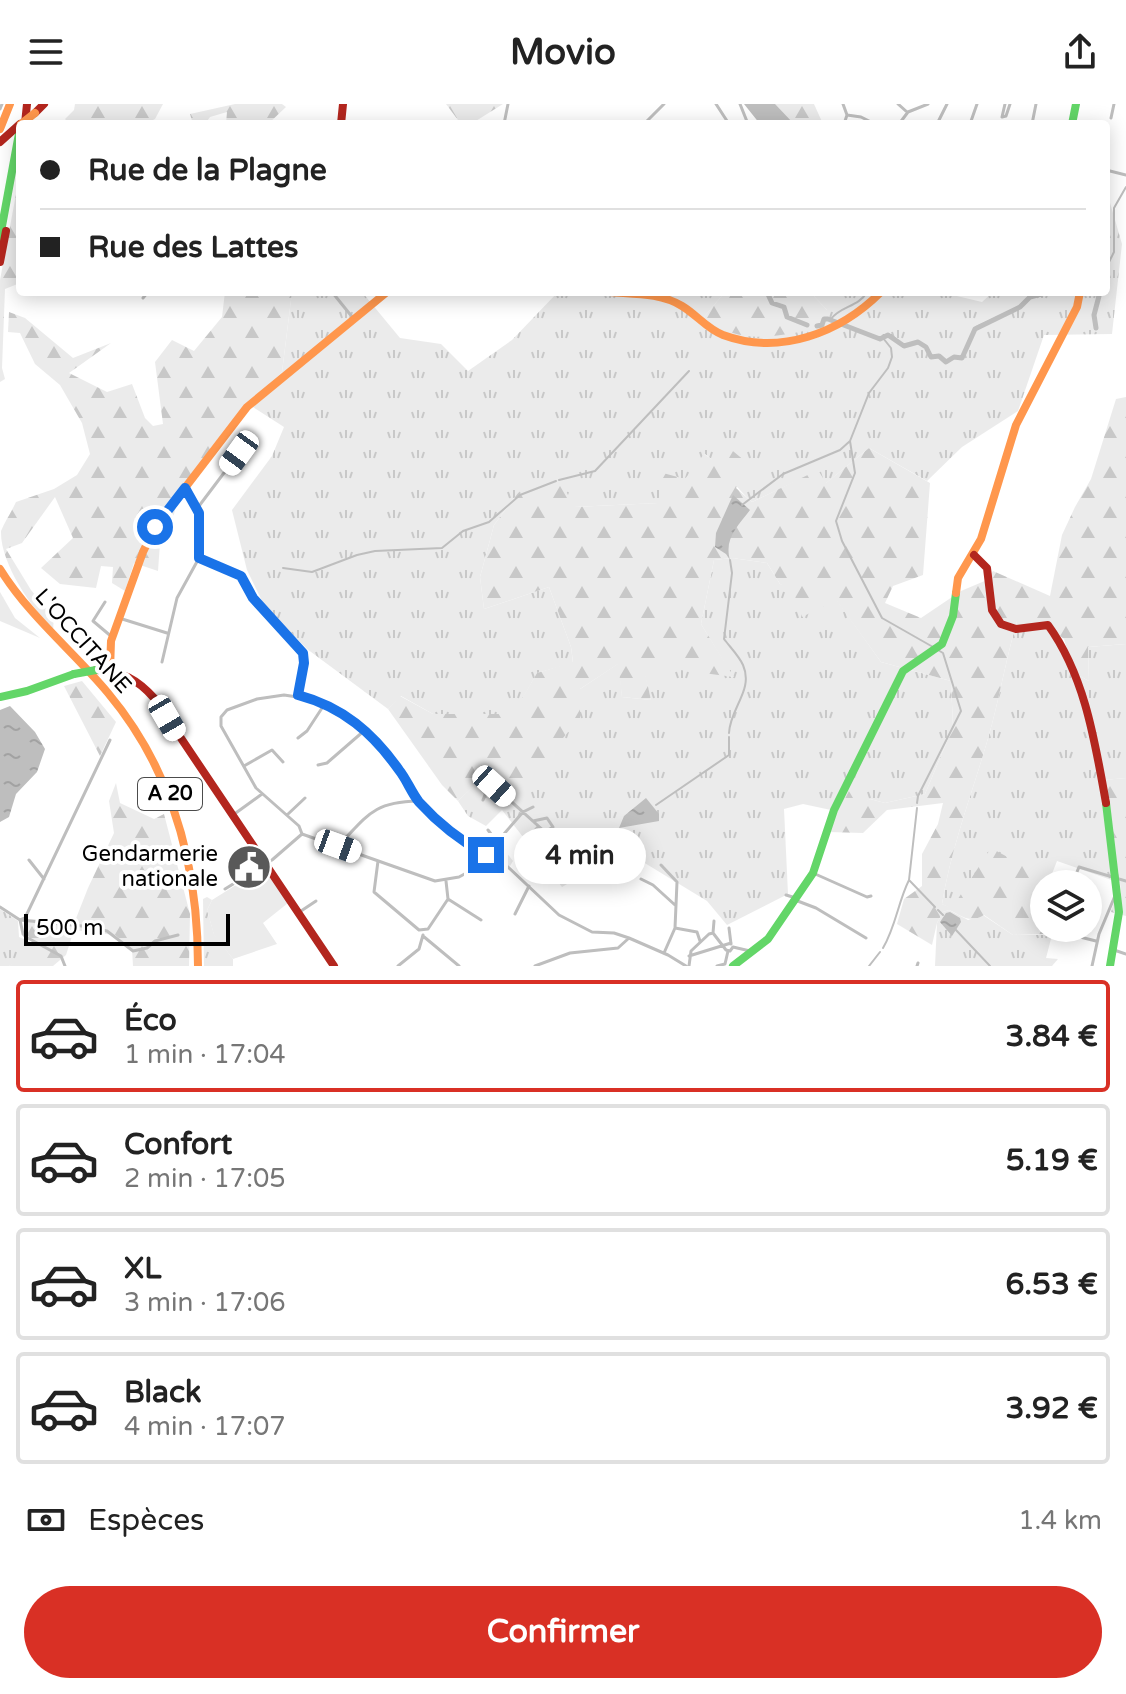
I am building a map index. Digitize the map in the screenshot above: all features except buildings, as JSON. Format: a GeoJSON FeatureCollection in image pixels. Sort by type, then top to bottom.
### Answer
{"type":"FeatureCollection","features":[{"type":"Feature","properties":{"kind":"main road"},"geometry":{"type":"LineString","coordinates":[[0,237],[13,129],[10,104]]}},
{"type":"Feature","properties":{"kind":"main road"},"geometry":{"type":"LineString","coordinates":[[25,120],[44,104]]}},
{"type":"Feature","properties":{"kind":"main road"},"geometry":{"type":"LineString","coordinates":[[0,262],[16,179]]}},
{"type":"Feature","properties":{"kind":"main road"},"geometry":{"type":"LineString","coordinates":[[110,670],[108,651],[112,637],[146,544],[185,488],[247,407],[382,296]]}},
{"type":"Feature","properties":{"kind":"main road"},"geometry":{"type":"LineString","coordinates":[[638,296],[673,301],[689,309],[709,328],[739,339],[765,342],[815,336],[841,325],[869,307],[878,296]]}},
{"type":"Feature","properties":{"kind":"main road"},"geometry":{"type":"LineString","coordinates":[[729,965],[768,939],[813,873],[834,810],[896,682],[910,665],[942,644],[953,616],[958,578],[981,539],[1016,425],[1077,307],[1079,296]]}},
{"type":"Feature","properties":{"kind":"main road"},"geometry":{"type":"LineString","coordinates":[[974,555],[987,569],[991,581],[990,607],[996,617],[1012,628],[1048,625],[1066,647],[1088,715],[1122,880],[1118,891],[1119,916],[1110,966]]}},
{"type":"Feature","properties":{"kind":"main road","name":"L'OCCITANE"},"geometry":{"type":"LineString","coordinates":[[0,569],[32,614],[115,702],[141,738],[164,779],[191,863],[198,919],[196,966]]}},
{"type":"Feature","properties":{"kind":"main road","name":"L'OCCITANE"},"geometry":{"type":"LineString","coordinates":[[2,582],[21,609],[107,699],[135,736],[157,774],[174,815],[188,870],[196,966]]}},
{"type":"Feature","properties":{"kind":"main road"},"geometry":{"type":"LineString","coordinates":[[0,697],[96,670],[110,670],[137,680],[154,698],[334,966]]}},
{"type":"Feature","properties":{"kind":"street"},"geometry":{"type":"LineString","coordinates":[[648,120],[664,104]]}},
{"type":"Feature","properties":{"kind":"street"},"geometry":{"type":"LineString","coordinates":[[843,104],[845,120]]}},
{"type":"Feature","properties":{"kind":"street"},"geometry":{"type":"LineString","coordinates":[[898,104],[908,112]]}},
{"type":"Feature","properties":{"kind":"street"},"geometry":{"type":"LineString","coordinates":[[902,120],[908,112],[928,104]]}},
{"type":"Feature","properties":{"kind":"street"},"geometry":{"type":"LineString","coordinates":[[1111,118],[1114,104]]}},
{"type":"Feature","properties":{"kind":"street"},"geometry":{"type":"LineString","coordinates":[[847,115],[867,120]]}},
{"type":"Feature","properties":{"kind":"street"},"geometry":{"type":"LineString","coordinates":[[335,296],[353,318]]}},
{"type":"Feature","properties":{"kind":"street"},"geometry":{"type":"LineString","coordinates":[[198,507],[239,453],[250,444]]}},
{"type":"Feature","properties":{"kind":"street"},"geometry":{"type":"LineString","coordinates":[[162,662],[177,598],[199,558],[201,533],[198,507],[185,488]]}},
{"type":"Feature","properties":{"kind":"street"},"geometry":{"type":"LineString","coordinates":[[199,558],[241,576],[253,598],[303,653],[298,695]]}},
{"type":"Feature","properties":{"kind":"street"},"geometry":{"type":"LineString","coordinates":[[105,602],[93,621],[112,637]]}},
{"type":"Feature","properties":{"kind":"street"},"geometry":{"type":"LineString","coordinates":[[119,618],[167,633]]}},
{"type":"Feature","properties":{"kind":"street"},"geometry":{"type":"LineString","coordinates":[[302,834],[299,826],[262,794],[244,767],[221,726],[223,713],[271,695],[298,695],[324,705],[355,720],[388,755],[418,801],[461,841],[507,866],[567,920],[592,932],[614,933],[629,938],[688,966],[689,956],[700,941],[713,933]]}},
{"type":"Feature","properties":{"kind":"street"},"geometry":{"type":"LineString","coordinates":[[298,738],[307,731],[324,705]]}},
{"type":"Feature","properties":{"kind":"street"},"geometry":{"type":"LineString","coordinates":[[318,765],[327,763],[365,730]]}},
{"type":"Feature","properties":{"kind":"street"},"geometry":{"type":"LineString","coordinates":[[20,920],[25,918],[110,740]]}},
{"type":"Feature","properties":{"kind":"street"},"geometry":{"type":"LineString","coordinates":[[244,767],[272,750],[283,762]]}},
{"type":"Feature","properties":{"kind":"street"},"geometry":{"type":"LineString","coordinates":[[483,800],[494,786],[545,832],[553,827],[553,823],[544,817],[533,821]]}},
{"type":"Feature","properties":{"kind":"street"},"geometry":{"type":"LineString","coordinates":[[232,815],[262,794]]}},
{"type":"Feature","properties":{"kind":"street"},"geometry":{"type":"LineString","coordinates":[[287,815],[305,798]]}},
{"type":"Feature","properties":{"kind":"street"},"geometry":{"type":"LineString","coordinates":[[338,846],[376,808],[418,801]]}},
{"type":"Feature","properties":{"kind":"street"},"geometry":{"type":"LineString","coordinates":[[488,830],[497,842],[523,812],[533,807]]}},
{"type":"Feature","properties":{"kind":"street"},"geometry":{"type":"LineString","coordinates":[[536,845],[528,838],[539,826]]}},
{"type":"Feature","properties":{"kind":"street"},"geometry":{"type":"LineString","coordinates":[[302,834],[428,879],[446,881],[459,877],[492,859]]}},
{"type":"Feature","properties":{"kind":"street"},"geometry":{"type":"LineString","coordinates":[[225,889],[265,864],[302,834]]}},
{"type":"Feature","properties":{"kind":"street"},"geometry":{"type":"LineString","coordinates":[[486,855],[494,838]]}},
{"type":"Feature","properties":{"kind":"street"},"geometry":{"type":"LineString","coordinates":[[29,860],[44,879]]}},
{"type":"Feature","properties":{"kind":"street"},"geometry":{"type":"LineString","coordinates":[[378,861],[374,892],[459,966]]}},
{"type":"Feature","properties":{"kind":"street"},"geometry":{"type":"LineString","coordinates":[[661,865],[677,882],[675,928],[664,953]]}},
{"type":"Feature","properties":{"kind":"street"},"geometry":{"type":"LineString","coordinates":[[813,873],[867,897],[871,896]]}},
{"type":"Feature","properties":{"kind":"street"},"geometry":{"type":"LineString","coordinates":[[1102,874],[1122,880]]}},
{"type":"Feature","properties":{"kind":"street"},"geometry":{"type":"LineString","coordinates":[[641,879],[653,885],[675,905]]}},
{"type":"Feature","properties":{"kind":"street"},"geometry":{"type":"LineString","coordinates":[[398,966],[419,949],[424,934],[448,899],[446,881]]}},
{"type":"Feature","properties":{"kind":"street"},"geometry":{"type":"LineString","coordinates":[[515,914],[529,886]]}},
{"type":"Feature","properties":{"kind":"street"},"geometry":{"type":"LineString","coordinates":[[1102,926],[1118,891]]}},
{"type":"Feature","properties":{"kind":"street"},"geometry":{"type":"LineString","coordinates":[[786,895],[816,908],[866,938]]}},
{"type":"Feature","properties":{"kind":"street"},"geometry":{"type":"LineString","coordinates":[[448,899],[481,920]]}},
{"type":"Feature","properties":{"kind":"street"},"geometry":{"type":"LineString","coordinates":[[298,913],[316,901]]}},
{"type":"Feature","properties":{"kind":"street"},"geometry":{"type":"LineString","coordinates":[[0,907],[20,920],[107,931],[133,951],[178,935]]}},
{"type":"Feature","properties":{"kind":"street"},"geometry":{"type":"LineString","coordinates":[[20,920],[23,934],[54,950],[65,966]]}},
{"type":"Feature","properties":{"kind":"street"},"geometry":{"type":"LineString","coordinates":[[714,921],[713,933],[728,951],[729,965],[717,966]]}},
{"type":"Feature","properties":{"kind":"street"},"geometry":{"type":"LineString","coordinates":[[675,928],[697,932],[700,941]]}},
{"type":"Feature","properties":{"kind":"street"},"geometry":{"type":"LineString","coordinates":[[728,951],[732,945],[729,928]]}},
{"type":"Feature","properties":{"kind":"street"},"geometry":{"type":"LineString","coordinates":[[535,966],[570,953],[618,948],[629,938]]}},
{"type":"Feature","properties":{"kind":"street"},"geometry":{"type":"LineString","coordinates":[[1092,966],[1096,942]]}},
{"type":"Feature","properties":{"kind":"street"},"geometry":{"type":"LineString","coordinates":[[689,956],[724,945],[753,951]]}},
{"type":"Feature","properties":{"kind":"street"},"geometry":{"type":"LineString","coordinates":[[1114,950],[1126,954]]}},
{"type":"Feature","properties":{"kind":"green space"},"geometry":{"type":"Polygon","coordinates":[[[75,104],[163,104],[153,120],[66,120],[75,104]]]}},
{"type":"Feature","properties":{"kind":"green space"},"geometry":{"type":"Polygon","coordinates":[[[235,104],[282,104],[286,107],[272,120],[226,120],[227,112],[208,120],[192,120],[190,114],[235,104]]]}},
{"type":"Feature","properties":{"kind":"green space"},"geometry":{"type":"Polygon","coordinates":[[[446,104],[503,104],[477,120],[458,120],[446,104]]]}},
{"type":"Feature","properties":{"kind":"green space"},"geometry":{"type":"Polygon","coordinates":[[[773,104],[814,104],[821,120],[777,120],[773,104]]]}},
{"type":"Feature","properties":{"kind":"green space"},"geometry":{"type":"Polygon","coordinates":[[[16,194],[16,285],[5,289],[2,368],[5,379],[0,382],[0,280],[16,194]]]}},
{"type":"Feature","properties":{"kind":"green space"},"geometry":{"type":"Polygon","coordinates":[[[1110,203],[1122,244],[1112,334],[1044,335],[1018,411],[962,447],[927,481],[869,448],[825,484],[818,471],[752,502],[705,454],[685,480],[659,503],[574,507],[518,493],[494,525],[480,577],[484,609],[549,587],[571,647],[573,663],[537,673],[514,714],[433,714],[401,696],[388,709],[307,649],[264,605],[247,570],[232,510],[272,456],[284,427],[253,407],[282,372],[292,296],[365,296],[400,338],[441,344],[468,371],[512,340],[554,296],[722,296],[704,317],[827,310],[814,296],[957,296],[982,302],[989,296],[1110,296],[1110,203]]]}},
{"type":"Feature","properties":{"kind":"green space"},"geometry":{"type":"Polygon","coordinates":[[[225,296],[292,296],[282,372],[253,407],[245,404],[179,494],[170,530],[160,543],[158,571],[134,563],[125,591],[112,583],[113,567],[101,566],[96,588],[60,584],[41,568],[73,538],[55,497],[22,543],[6,549],[31,590],[54,618],[53,629],[27,598],[11,571],[1,531],[16,502],[54,489],[77,475],[90,454],[82,423],[60,385],[35,364],[20,333],[8,332],[9,312],[25,318],[73,358],[111,343],[69,373],[107,392],[132,384],[145,418],[153,426],[163,424],[155,362],[172,340],[194,351],[222,317],[225,296]]]}},
{"type":"Feature","properties":{"kind":"green space"},"geometry":{"type":"Polygon","coordinates":[[[722,296],[814,296],[827,310],[832,325],[782,335],[750,336],[718,328],[703,318],[722,296]]]}},
{"type":"Feature","properties":{"kind":"green space"},"geometry":{"type":"Polygon","coordinates":[[[1126,397],[1126,644],[1088,647],[1089,681],[1074,673],[1064,639],[1044,624],[1017,621],[942,904],[952,908],[991,848],[1031,870],[1030,934],[1013,935],[984,915],[970,919],[949,910],[943,912],[937,923],[932,945],[897,924],[904,899],[922,886],[922,854],[938,824],[943,803],[887,810],[863,833],[828,832],[849,791],[863,803],[870,799],[885,803],[925,794],[953,727],[951,681],[881,662],[836,600],[802,617],[793,591],[780,584],[767,563],[732,558],[714,560],[701,624],[734,677],[680,670],[668,660],[642,660],[651,700],[622,697],[618,664],[580,689],[580,718],[518,791],[492,769],[458,801],[442,785],[388,709],[400,696],[433,714],[513,714],[537,673],[573,662],[571,647],[549,587],[484,609],[480,577],[494,525],[518,493],[562,483],[574,507],[658,503],[663,473],[685,479],[704,454],[719,464],[728,447],[751,466],[736,488],[752,502],[818,470],[826,483],[869,448],[930,483],[923,575],[893,586],[885,603],[921,618],[961,591],[987,580],[993,571],[1050,596],[1062,535],[1091,479],[1116,399],[1126,397]]]}},
{"type":"Feature","properties":{"kind":"green space"},"geometry":{"type":"Polygon","coordinates":[[[732,558],[767,563],[780,584],[836,599],[881,662],[951,681],[953,727],[925,794],[885,803],[870,799],[828,832],[831,810],[803,804],[784,809],[788,894],[727,925],[707,901],[630,854],[601,864],[562,887],[502,810],[486,826],[468,816],[458,801],[492,768],[518,790],[580,689],[619,663],[622,697],[651,700],[641,660],[669,660],[733,677],[701,624],[714,560],[732,558]]]}},
{"type":"Feature","properties":{"kind":"green space"},"geometry":{"type":"Polygon","coordinates":[[[0,592],[15,618],[40,638],[0,621],[0,592]]]}},
{"type":"Feature","properties":{"kind":"green space"},"geometry":{"type":"Polygon","coordinates":[[[1017,621],[1045,626],[1059,635],[1074,673],[1089,681],[1088,647],[1126,644],[1126,778],[1104,780],[1120,883],[1102,877],[1102,870],[1083,870],[1057,861],[1053,870],[1030,870],[1030,899],[952,909],[942,904],[952,858],[992,724],[1017,621]]]}},
{"type":"Feature","properties":{"kind":"green space"},"geometry":{"type":"Polygon","coordinates":[[[82,681],[116,722],[100,756],[64,686],[82,681]]]}},
{"type":"Feature","properties":{"kind":"green space"},"geometry":{"type":"Polygon","coordinates":[[[1126,778],[1126,916],[1111,912],[1116,895],[1121,893],[1103,780],[1126,778]]]}},
{"type":"Feature","properties":{"kind":"green space"},"geometry":{"type":"Polygon","coordinates":[[[116,783],[120,803],[154,819],[164,814],[190,914],[189,966],[133,966],[132,949],[115,935],[74,930],[66,955],[53,966],[9,966],[37,945],[24,932],[26,919],[75,921],[114,833],[109,801],[116,783]]]}},
{"type":"Feature","properties":{"kind":"green space"},"geometry":{"type":"Polygon","coordinates":[[[495,838],[513,861],[510,866],[489,854],[495,838]]]}},
{"type":"Feature","properties":{"kind":"green space"},"geometry":{"type":"Polygon","coordinates":[[[263,868],[288,903],[263,923],[277,944],[233,959],[214,935],[207,910],[212,900],[263,868]]]}},
{"type":"Feature","properties":{"kind":"green space"},"geometry":{"type":"Polygon","coordinates":[[[207,897],[212,900],[207,910],[214,934],[233,959],[233,966],[204,966],[203,899],[207,897]]]}},
{"type":"Feature","properties":{"kind":"green space"},"geometry":{"type":"Polygon","coordinates":[[[0,909],[18,921],[19,937],[37,945],[9,966],[0,966],[0,909]]]}},
{"type":"Feature","properties":{"kind":"green space"},"geometry":{"type":"Polygon","coordinates":[[[949,910],[968,920],[983,915],[1013,935],[1030,935],[1030,942],[1050,942],[1046,958],[1058,959],[1052,966],[935,966],[937,923],[943,912],[949,910]]]}},
{"type":"Feature","properties":{"kind":"water"},"geometry":{"type":"Polygon","coordinates":[[[744,104],[775,104],[790,120],[757,120],[744,104]]]}},
{"type":"Feature","properties":{"kind":"water"},"geometry":{"type":"Polygon","coordinates":[[[1034,296],[1020,307],[975,329],[962,358],[954,357],[962,357],[976,326],[1034,296]]]}},
{"type":"Feature","properties":{"kind":"water"},"geometry":{"type":"Polygon","coordinates":[[[844,327],[859,329],[880,338],[883,334],[891,334],[905,345],[920,342],[927,347],[931,355],[941,355],[945,361],[954,357],[946,362],[942,361],[939,356],[931,357],[922,344],[904,346],[891,336],[884,335],[882,340],[844,327]]]}},
{"type":"Feature","properties":{"kind":"water"},"geometry":{"type":"Polygon","coordinates":[[[733,495],[750,510],[730,539],[730,560],[715,547],[716,533],[733,495]]]}},
{"type":"Feature","properties":{"kind":"water"},"geometry":{"type":"Polygon","coordinates":[[[10,706],[35,732],[45,749],[37,772],[16,794],[9,817],[0,822],[0,710],[10,706]]]}},
{"type":"Feature","properties":{"kind":"water"},"geometry":{"type":"Polygon","coordinates":[[[646,798],[659,814],[659,821],[619,828],[624,816],[646,798]]]}},
{"type":"Feature","properties":{"kind":"water"},"geometry":{"type":"Polygon","coordinates":[[[950,912],[961,922],[952,936],[940,922],[950,912]]]}},
{"type":"Feature","properties":{"kind":"waterway"},"geometry":{"type":"LineString","coordinates":[[1110,260],[1114,252],[1114,208],[1126,187]]}},
{"type":"Feature","properties":{"kind":"waterway"},"geometry":{"type":"LineString","coordinates":[[769,296],[772,303],[784,307],[787,317],[807,325]]}},
{"type":"Feature","properties":{"kind":"waterway"},"geometry":{"type":"LineString","coordinates":[[831,319],[865,296]]}},
{"type":"Feature","properties":{"kind":"waterway"},"geometry":{"type":"LineString","coordinates":[[817,326],[828,319],[880,339],[888,335],[904,346],[918,342],[926,347],[931,357],[939,356],[946,362],[954,357],[962,358],[975,329],[1020,307],[1034,296]]}},
{"type":"Feature","properties":{"kind":"waterway"},"geometry":{"type":"LineString","coordinates":[[1096,328],[1094,315],[1099,296]]}},
{"type":"Feature","properties":{"kind":"waterway"},"geometry":{"type":"LineString","coordinates":[[883,338],[891,348],[892,357],[888,368],[869,393],[850,441],[855,473],[836,521],[842,541],[882,618],[933,647]]}},
{"type":"Feature","properties":{"kind":"waterway"},"geometry":{"type":"LineString","coordinates":[[559,480],[595,471],[689,371]]}},
{"type":"Feature","properties":{"kind":"waterway"},"geometry":{"type":"LineString","coordinates":[[742,505],[783,474],[840,450],[850,441]]}},
{"type":"Feature","properties":{"kind":"waterway"},"geometry":{"type":"LineString","coordinates":[[283,568],[312,572],[375,551],[442,548],[463,531],[489,522],[520,495],[556,481]]}},
{"type":"Feature","properties":{"kind":"waterway"},"geometry":{"type":"LineString","coordinates":[[729,733],[746,683],[743,665],[724,639],[732,573],[730,560]]}},
{"type":"Feature","properties":{"kind":"waterway"},"geometry":{"type":"LineString","coordinates":[[917,803],[961,711],[943,653],[938,650]]}},
{"type":"Feature","properties":{"kind":"waterway"},"geometry":{"type":"LineString","coordinates":[[656,805],[729,755],[729,737]]}},
{"type":"Feature","properties":{"kind":"waterway"},"geometry":{"type":"LineString","coordinates":[[917,808],[909,880],[935,907]]}},
{"type":"Feature","properties":{"kind":"waterway"},"geometry":{"type":"LineString","coordinates":[[883,948],[909,880]]}},
{"type":"Feature","properties":{"kind":"waterway"},"geometry":{"type":"LineString","coordinates":[[938,910],[943,915]]}},
{"type":"Feature","properties":{"kind":"waterway"},"geometry":{"type":"LineString","coordinates":[[955,929],[990,966]]}},
{"type":"Feature","properties":{"kind":"waterway"},"geometry":{"type":"LineString","coordinates":[[869,966],[880,952]]}},
{"type":"Feature","properties":{"kind":"traffic: fast"},"geometry":{"type":"LineString","coordinates":[[1073,120],[1076,104]]}},
{"type":"Feature","properties":{"kind":"traffic: fast"},"geometry":{"type":"LineString","coordinates":[[0,237],[16,150]]}},
{"type":"Feature","properties":{"kind":"traffic: fast"},"geometry":{"type":"LineString","coordinates":[[733,966],[768,939],[813,873],[834,810],[903,671],[942,644],[953,616],[956,593]]}},
{"type":"Feature","properties":{"kind":"traffic: fast"},"geometry":{"type":"LineString","coordinates":[[74,674],[96,670]]}},
{"type":"Feature","properties":{"kind":"traffic: fast"},"geometry":{"type":"LineString","coordinates":[[0,697],[74,674]]}},
{"type":"Feature","properties":{"kind":"traffic: fast"},"geometry":{"type":"LineString","coordinates":[[1106,803],[1119,912],[1110,966]]}},
{"type":"Feature","properties":{"kind":"traffic: slow"},"geometry":{"type":"LineString","coordinates":[[0,129],[10,104]]}},
{"type":"Feature","properties":{"kind":"traffic: slow"},"geometry":{"type":"LineString","coordinates":[[26,120],[35,113]]}},
{"type":"Feature","properties":{"kind":"traffic: slow"},"geometry":{"type":"LineString","coordinates":[[110,670],[111,641],[155,527],[247,407],[382,296]]}},
{"type":"Feature","properties":{"kind":"traffic: slow"},"geometry":{"type":"LineString","coordinates":[[652,296],[682,306],[723,335],[766,343],[808,337],[828,329],[847,319],[876,296]]}},
{"type":"Feature","properties":{"kind":"traffic: slow"},"geometry":{"type":"LineString","coordinates":[[956,593],[958,578],[981,539],[1016,425],[1077,307],[1079,296]]}},
{"type":"Feature","properties":{"kind":"traffic: slow"},"geometry":{"type":"LineString","coordinates":[[0,569],[38,618],[108,693],[150,755],[178,822],[187,857],[197,929],[198,966]]}},
{"type":"Feature","properties":{"kind":"traffic: jam"},"geometry":{"type":"LineString","coordinates":[[25,120],[27,104]]}},
{"type":"Feature","properties":{"kind":"traffic: jam"},"geometry":{"type":"LineString","coordinates":[[35,113],[44,104]]}},
{"type":"Feature","properties":{"kind":"traffic: jam"},"geometry":{"type":"LineString","coordinates":[[341,120],[343,104]]}},
{"type":"Feature","properties":{"kind":"traffic: jam"},"geometry":{"type":"LineString","coordinates":[[0,142],[16,128]]}},
{"type":"Feature","properties":{"kind":"traffic: jam"},"geometry":{"type":"LineString","coordinates":[[0,262],[6,231]]}},
{"type":"Feature","properties":{"kind":"traffic: jam"},"geometry":{"type":"LineString","coordinates":[[974,555],[987,568],[992,610],[1001,624],[1016,629],[1048,625],[1061,645],[1087,710],[1106,803]]}},
{"type":"Feature","properties":{"kind":"traffic: jam"},"geometry":{"type":"LineString","coordinates":[[96,670],[128,677],[154,698],[334,966]]}},
{"type":"Feature","properties":{"kind":"place","name":"Gendarmerie nationale"},"geometry":{"type":"Point","coordinates":[249,867]}},
{"type":"Feature","properties":{"kind":"route"},"geometry":{"type":"LineString","coordinates":[[155,527],[185,488],[198,507],[201,533],[199,558],[241,576],[253,598],[303,653],[298,695],[355,720],[388,755],[418,801],[461,841],[486,855]]}}]}
